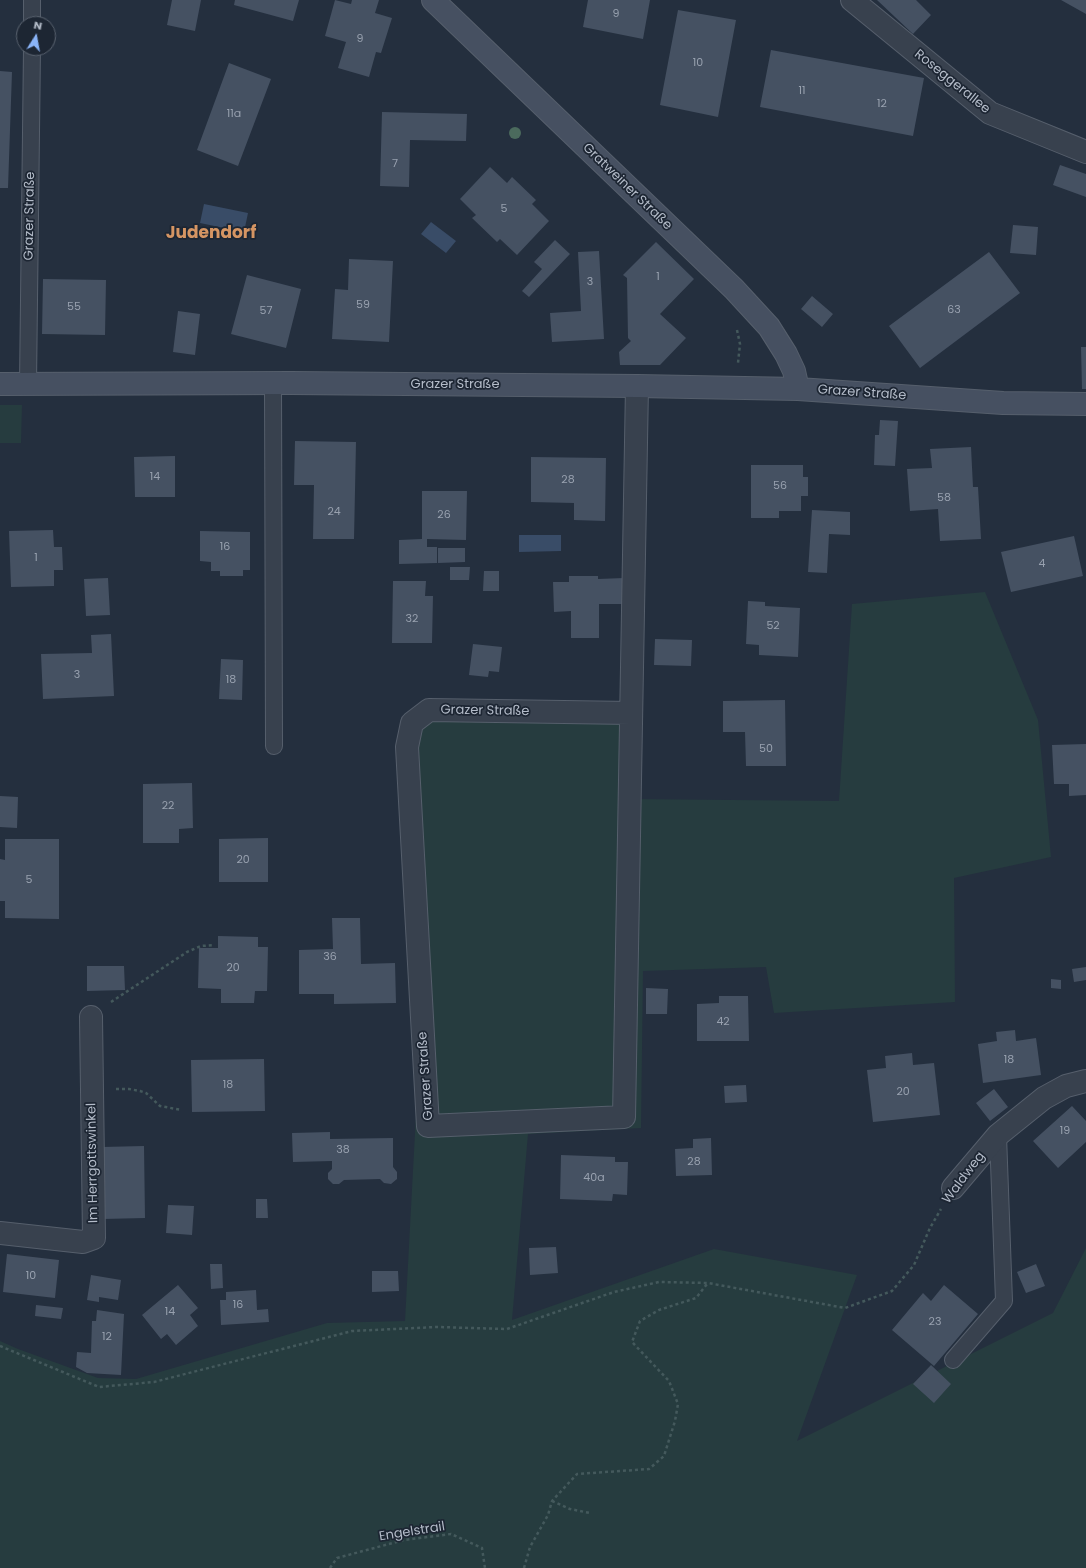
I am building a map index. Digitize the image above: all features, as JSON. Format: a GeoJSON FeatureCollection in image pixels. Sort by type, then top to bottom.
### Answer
{"type":"FeatureCollection","features":[{"type":"Feature","properties":{"kind":"main road","name":"Gratweiner Straße"},"geometry":{"type":"LineString","coordinates":[[432,0],[734,289],[769,327],[786,354],[794,371],[798,389]]}},
{"type":"Feature","properties":{"kind":"main road","name":"Grazer Straße"},"geometry":{"type":"LineString","coordinates":[[0,384],[637,386],[798,389],[1003,403],[1086,404]]}},
{"type":"Feature","properties":{"kind":"street","name":"Roseggerallee"},"geometry":{"type":"LineString","coordinates":[[852,0],[990,113],[1086,152]]}},
{"type":"Feature","properties":{"kind":"street","name":"Grazer Straße"},"geometry":{"type":"LineString","coordinates":[[631,713],[429,710],[412,723],[407,747],[428,1126],[624,1116],[637,386]]}},
{"type":"Feature","properties":{"kind":"street","name":"Im Herrgottswinkel"},"geometry":{"type":"LineString","coordinates":[[0,1233],[83,1242],[94,1238],[91,1017]]}},
{"type":"Feature","properties":{"kind":"street","name":"Waldweg"},"geometry":{"type":"LineString","coordinates":[[953,1188],[998,1135],[1044,1098],[1066,1086],[1086,1081]]}},
{"type":"Feature","properties":{"kind":"lane"},"geometry":{"type":"LineString","coordinates":[[32,0],[32,16]]}},
{"type":"Feature","properties":{"kind":"lane","name":"Grazer Straße"},"geometry":{"type":"LineString","coordinates":[[28,384],[32,56]]}},
{"type":"Feature","properties":{"kind":"lane"},"geometry":{"type":"LineString","coordinates":[[273,384],[274,746]]}},
{"type":"Feature","properties":{"kind":"lane"},"geometry":{"type":"LineString","coordinates":[[953,1360],[1004,1301],[998,1135]]}},
{"type":"Feature","properties":{"kind":"path"},"geometry":{"type":"LineString","coordinates":[[91,1017],[101,1008],[187,952],[201,946],[214,945]]}},
{"type":"Feature","properties":{"kind":"path"},"geometry":{"type":"LineString","coordinates":[[92,1089],[129,1089],[140,1091],[160,1106],[182,1110]]}},
{"type":"Feature","properties":{"kind":"path","name":"Waldweg"},"geometry":{"type":"LineString","coordinates":[[708,1283],[845,1308],[892,1291],[914,1265],[930,1228],[953,1188]]}},
{"type":"Feature","properties":{"kind":"path"},"geometry":{"type":"LineString","coordinates":[[0,1346],[99,1387],[154,1382],[352,1331],[437,1327],[507,1329],[614,1292],[659,1282],[708,1283]]}},
{"type":"Feature","properties":{"kind":"path"},"geometry":{"type":"LineString","coordinates":[[524,1568],[530,1547],[548,1514],[552,1501],[577,1474],[649,1469],[664,1456],[675,1421],[678,1404],[669,1381],[632,1342],[640,1321],[659,1310],[696,1298],[708,1283]]}},
{"type":"Feature","properties":{"kind":"path"},"geometry":{"type":"LineString","coordinates":[[552,1501],[570,1509],[590,1513]]}},
{"type":"Feature","properties":{"kind":"path","name":"Engelstrail"},"geometry":{"type":"LineString","coordinates":[[330,1568],[337,1558],[404,1540],[451,1534],[482,1548],[485,1568]]}},
{"type":"Feature","properties":{"kind":"green space"},"geometry":{"type":"Polygon","coordinates":[[[0,405],[22,405],[21,443],[0,443],[0,405]]]}},
{"type":"Feature","properties":{"kind":"green space"},"geometry":{"type":"Polygon","coordinates":[[[985,592],[1038,720],[1051,857],[954,878],[955,1002],[774,1013],[766,967],[643,971],[641,1128],[528,1134],[512,1320],[714,1249],[857,1275],[797,1441],[1053,1313],[1086,1248],[1086,1568],[0,1568],[0,1341],[98,1378],[136,1379],[327,1323],[405,1321],[422,1001],[415,793],[419,726],[433,717],[625,720],[625,799],[839,801],[852,604],[985,592]]]}},
{"type":"Feature","properties":{"kind":"water"},"geometry":{"type":"Polygon","coordinates":[[[204,204],[248,213],[244,232],[200,223],[204,204]]]}},
{"type":"Feature","properties":{"kind":"water"},"geometry":{"type":"Polygon","coordinates":[[[431,222],[456,241],[446,253],[421,234],[431,222]]]}},
{"type":"Feature","properties":{"kind":"water"},"geometry":{"type":"Polygon","coordinates":[[[519,535],[561,535],[561,551],[519,552],[519,535]]]}},
{"type":"Feature","properties":{"kind":"building"},"geometry":{"type":"Polygon","coordinates":[[[172,0],[201,0],[195,31],[167,25],[172,0]]]}},
{"type":"Feature","properties":{"kind":"building"},"geometry":{"type":"Polygon","coordinates":[[[235,0],[299,0],[293,21],[234,5],[235,0]]]}},
{"type":"Feature","properties":{"kind":"building"},"geometry":{"type":"Polygon","coordinates":[[[335,0],[351,4],[352,0],[379,0],[375,13],[392,18],[381,53],[376,52],[369,77],[338,68],[346,42],[325,36],[335,0]]]}},
{"type":"Feature","properties":{"kind":"building"},"geometry":{"type":"Polygon","coordinates":[[[588,0],[650,0],[643,39],[583,27],[588,0]]]}},
{"type":"Feature","properties":{"kind":"building"},"geometry":{"type":"Polygon","coordinates":[[[877,0],[916,0],[931,15],[913,34],[877,0]]]}},
{"type":"Feature","properties":{"kind":"building"},"geometry":{"type":"Polygon","coordinates":[[[1061,0],[1086,0],[1086,14],[1061,0]]]}},
{"type":"Feature","properties":{"kind":"building"},"geometry":{"type":"Polygon","coordinates":[[[678,10],[736,20],[718,117],[660,105],[678,10]]]}},
{"type":"Feature","properties":{"kind":"building"},"geometry":{"type":"Polygon","coordinates":[[[771,50],[924,78],[913,136],[760,107],[771,50]]]}},
{"type":"Feature","properties":{"kind":"building"},"geometry":{"type":"Polygon","coordinates":[[[229,63],[271,79],[238,166],[197,150],[229,63]]]}},
{"type":"Feature","properties":{"kind":"building"},"geometry":{"type":"Polygon","coordinates":[[[0,71],[12,72],[8,188],[0,188],[0,71]]]}},
{"type":"Feature","properties":{"kind":"building"},"geometry":{"type":"Polygon","coordinates":[[[382,112],[467,114],[466,141],[410,140],[409,187],[380,186],[382,112]]]}},
{"type":"Feature","properties":{"kind":"building"},"geometry":{"type":"Polygon","coordinates":[[[1060,165],[1086,174],[1086,197],[1053,185],[1060,165]]]}},
{"type":"Feature","properties":{"kind":"building"},"geometry":{"type":"Polygon","coordinates":[[[490,167],[507,183],[512,177],[536,200],[532,204],[549,221],[517,255],[500,239],[497,242],[472,218],[476,215],[460,199],[490,167]]]}},
{"type":"Feature","properties":{"kind":"building"},"geometry":{"type":"Polygon","coordinates":[[[1013,225],[1038,227],[1036,255],[1010,253],[1013,225]]]}},
{"type":"Feature","properties":{"kind":"building"},"geometry":{"type":"Polygon","coordinates":[[[555,240],[570,254],[529,297],[522,291],[542,269],[534,262],[555,240]]]}},
{"type":"Feature","properties":{"kind":"building"},"geometry":{"type":"Polygon","coordinates":[[[656,242],[694,279],[660,314],[686,338],[660,365],[620,365],[619,352],[631,341],[628,338],[627,278],[623,275],[656,242]]]}},
{"type":"Feature","properties":{"kind":"building"},"geometry":{"type":"Polygon","coordinates":[[[599,251],[604,339],[552,342],[550,313],[581,311],[578,252],[599,251]]]}},
{"type":"Feature","properties":{"kind":"building"},"geometry":{"type":"Polygon","coordinates":[[[989,252],[1020,293],[920,368],[889,326],[989,252]]]}},
{"type":"Feature","properties":{"kind":"building"},"geometry":{"type":"Polygon","coordinates":[[[349,259],[393,261],[389,342],[332,339],[335,289],[348,290],[349,259]]]}},
{"type":"Feature","properties":{"kind":"building"},"geometry":{"type":"Polygon","coordinates":[[[247,275],[301,289],[286,348],[231,334],[247,275]]]}},
{"type":"Feature","properties":{"kind":"building"},"geometry":{"type":"Polygon","coordinates":[[[43,279],[106,280],[105,335],[42,334],[43,279]]]}},
{"type":"Feature","properties":{"kind":"building"},"geometry":{"type":"Polygon","coordinates":[[[812,296],[833,314],[822,327],[801,309],[812,296]]]}},
{"type":"Feature","properties":{"kind":"building"},"geometry":{"type":"Polygon","coordinates":[[[178,311],[200,314],[195,355],[173,352],[178,311]]]}},
{"type":"Feature","properties":{"kind":"building"},"geometry":{"type":"Polygon","coordinates":[[[1081,347],[1086,347],[1086,389],[1082,389],[1081,347]]]}},
{"type":"Feature","properties":{"kind":"building"},"geometry":{"type":"Polygon","coordinates":[[[880,420],[898,421],[895,466],[874,465],[875,435],[879,435],[880,420]]]}},
{"type":"Feature","properties":{"kind":"building"},"geometry":{"type":"Polygon","coordinates":[[[295,441],[356,442],[354,539],[313,539],[314,485],[294,485],[295,441]]]}},
{"type":"Feature","properties":{"kind":"building"},"geometry":{"type":"Polygon","coordinates":[[[971,447],[973,487],[978,487],[981,539],[940,541],[938,509],[910,511],[907,469],[932,468],[930,449],[971,447]]]}},
{"type":"Feature","properties":{"kind":"building"},"geometry":{"type":"Polygon","coordinates":[[[175,456],[175,497],[135,497],[134,457],[175,456]]]}},
{"type":"Feature","properties":{"kind":"building"},"geometry":{"type":"Polygon","coordinates":[[[531,457],[606,458],[605,521],[574,520],[574,503],[531,502],[531,457]]]}},
{"type":"Feature","properties":{"kind":"building"},"geometry":{"type":"Polygon","coordinates":[[[751,465],[803,465],[803,477],[808,477],[808,496],[801,496],[801,511],[779,511],[779,518],[751,518],[751,465]]]}},
{"type":"Feature","properties":{"kind":"building"},"geometry":{"type":"Polygon","coordinates":[[[422,491],[467,491],[466,540],[427,539],[427,547],[437,547],[437,563],[399,564],[399,540],[422,539],[422,491]]]}},
{"type":"Feature","properties":{"kind":"building"},"geometry":{"type":"Polygon","coordinates":[[[812,510],[850,512],[850,535],[829,534],[827,573],[808,572],[812,510]]]}},
{"type":"Feature","properties":{"kind":"building"},"geometry":{"type":"Polygon","coordinates":[[[53,530],[54,547],[62,547],[63,570],[54,570],[54,586],[11,587],[9,531],[53,530]]]}},
{"type":"Feature","properties":{"kind":"building"},"geometry":{"type":"Polygon","coordinates":[[[200,531],[250,532],[250,570],[243,570],[243,576],[220,576],[220,571],[211,571],[211,562],[200,561],[200,531]]]}},
{"type":"Feature","properties":{"kind":"building"},"geometry":{"type":"Polygon","coordinates":[[[1074,536],[1083,576],[1011,592],[1001,552],[1074,536]]]}},
{"type":"Feature","properties":{"kind":"building"},"geometry":{"type":"Polygon","coordinates":[[[438,548],[465,548],[465,562],[438,563],[438,548]]]}},
{"type":"Feature","properties":{"kind":"building"},"geometry":{"type":"Polygon","coordinates":[[[450,567],[470,567],[469,580],[450,580],[450,567]]]}},
{"type":"Feature","properties":{"kind":"building"},"geometry":{"type":"Polygon","coordinates":[[[484,571],[499,571],[499,591],[483,591],[484,571]]]}},
{"type":"Feature","properties":{"kind":"building"},"geometry":{"type":"Polygon","coordinates":[[[569,576],[598,576],[598,579],[624,578],[624,604],[599,604],[599,638],[571,638],[571,611],[554,612],[553,582],[569,582],[569,576]]]}},
{"type":"Feature","properties":{"kind":"building"},"geometry":{"type":"Polygon","coordinates":[[[108,578],[110,615],[86,616],[84,579],[108,578]]]}},
{"type":"Feature","properties":{"kind":"building"},"geometry":{"type":"Polygon","coordinates":[[[393,581],[426,581],[425,596],[433,596],[432,643],[392,643],[393,581]]]}},
{"type":"Feature","properties":{"kind":"building"},"geometry":{"type":"Polygon","coordinates":[[[748,601],[765,602],[765,606],[800,608],[798,657],[759,655],[759,645],[746,644],[748,601]]]}},
{"type":"Feature","properties":{"kind":"building"},"geometry":{"type":"Polygon","coordinates":[[[111,634],[114,696],[43,699],[41,654],[92,653],[91,635],[111,634]]]}},
{"type":"Feature","properties":{"kind":"building"},"geometry":{"type":"Polygon","coordinates":[[[655,639],[692,640],[691,666],[654,665],[655,639]]]}},
{"type":"Feature","properties":{"kind":"building"},"geometry":{"type":"Polygon","coordinates":[[[473,644],[502,647],[499,672],[489,671],[488,677],[469,675],[473,644]]]}},
{"type":"Feature","properties":{"kind":"building"},"geometry":{"type":"Polygon","coordinates":[[[221,659],[243,660],[242,700],[219,699],[221,659]]]}},
{"type":"Feature","properties":{"kind":"building"},"geometry":{"type":"Polygon","coordinates":[[[785,700],[786,766],[746,766],[745,732],[723,732],[723,701],[785,700]]]}},
{"type":"Feature","properties":{"kind":"building"},"geometry":{"type":"Polygon","coordinates":[[[1086,744],[1086,795],[1069,796],[1069,784],[1054,784],[1052,745],[1086,744]]]}},
{"type":"Feature","properties":{"kind":"building"},"geometry":{"type":"Polygon","coordinates":[[[192,783],[193,828],[179,829],[179,843],[143,843],[143,784],[192,783]]]}},
{"type":"Feature","properties":{"kind":"building"},"geometry":{"type":"Polygon","coordinates":[[[0,796],[18,797],[17,828],[0,827],[0,796]]]}},
{"type":"Feature","properties":{"kind":"building"},"geometry":{"type":"Polygon","coordinates":[[[268,838],[268,882],[219,882],[219,839],[268,838]]]}},
{"type":"Feature","properties":{"kind":"building"},"geometry":{"type":"Polygon","coordinates":[[[5,839],[59,839],[59,919],[5,918],[5,901],[0,901],[0,859],[5,860],[5,839]]]}},
{"type":"Feature","properties":{"kind":"building"},"geometry":{"type":"Polygon","coordinates":[[[332,918],[360,918],[361,964],[395,963],[396,1003],[334,1004],[334,994],[299,994],[299,950],[333,949],[332,918]]]}},
{"type":"Feature","properties":{"kind":"building"},"geometry":{"type":"Polygon","coordinates":[[[218,936],[258,937],[258,947],[268,947],[267,991],[255,991],[254,1003],[221,1003],[221,989],[198,988],[199,948],[218,948],[218,936]]]}},
{"type":"Feature","properties":{"kind":"building"},"geometry":{"type":"Polygon","coordinates":[[[87,966],[124,966],[125,990],[87,991],[87,966]]]}},
{"type":"Feature","properties":{"kind":"building"},"geometry":{"type":"Polygon","coordinates":[[[1086,967],[1086,980],[1074,982],[1072,969],[1086,967]]]}},
{"type":"Feature","properties":{"kind":"building"},"geometry":{"type":"Polygon","coordinates":[[[1051,979],[1061,980],[1061,989],[1051,988],[1051,979]]]}},
{"type":"Feature","properties":{"kind":"building"},"geometry":{"type":"Polygon","coordinates":[[[646,988],[668,989],[667,1014],[646,1014],[646,988]]]}},
{"type":"Feature","properties":{"kind":"building"},"geometry":{"type":"Polygon","coordinates":[[[719,996],[748,996],[749,1041],[697,1041],[697,1004],[719,1003],[719,996]]]}},
{"type":"Feature","properties":{"kind":"building"},"geometry":{"type":"Polygon","coordinates":[[[1015,1030],[1016,1041],[1036,1038],[1041,1075],[983,1083],[978,1044],[997,1041],[996,1032],[1015,1030]]]}},
{"type":"Feature","properties":{"kind":"building"},"geometry":{"type":"Polygon","coordinates":[[[912,1053],[913,1065],[934,1063],[940,1115],[873,1122],[867,1070],[886,1068],[885,1056],[912,1053]]]}},
{"type":"Feature","properties":{"kind":"building"},"geometry":{"type":"Polygon","coordinates":[[[264,1059],[265,1111],[192,1112],[191,1060],[264,1059]]]}},
{"type":"Feature","properties":{"kind":"building"},"geometry":{"type":"Polygon","coordinates":[[[746,1085],[747,1102],[725,1103],[724,1086],[746,1085]]]}},
{"type":"Feature","properties":{"kind":"building"},"geometry":{"type":"Polygon","coordinates":[[[994,1089],[1008,1107],[990,1121],[976,1103],[994,1089]]]}},
{"type":"Feature","properties":{"kind":"building"},"geometry":{"type":"Polygon","coordinates":[[[1072,1106],[1086,1121],[1086,1142],[1058,1168],[1033,1141],[1072,1106]]]}},
{"type":"Feature","properties":{"kind":"building"},"geometry":{"type":"Polygon","coordinates":[[[330,1132],[330,1139],[393,1138],[393,1167],[397,1172],[397,1179],[391,1184],[384,1183],[380,1179],[344,1180],[339,1184],[333,1184],[328,1179],[328,1173],[332,1169],[332,1161],[293,1162],[292,1133],[330,1132]]]}},
{"type":"Feature","properties":{"kind":"building"},"geometry":{"type":"Polygon","coordinates":[[[711,1138],[712,1175],[676,1176],[675,1149],[693,1148],[693,1139],[711,1138]]]}},
{"type":"Feature","properties":{"kind":"building"},"geometry":{"type":"Polygon","coordinates":[[[144,1146],[145,1218],[103,1219],[102,1147],[144,1146]]]}},
{"type":"Feature","properties":{"kind":"building"},"geometry":{"type":"Polygon","coordinates":[[[561,1155],[615,1157],[615,1162],[628,1162],[627,1195],[613,1194],[612,1201],[560,1199],[561,1155]]]}},
{"type":"Feature","properties":{"kind":"building"},"geometry":{"type":"Polygon","coordinates":[[[256,1199],[267,1199],[268,1218],[256,1218],[256,1199]]]}},
{"type":"Feature","properties":{"kind":"building"},"geometry":{"type":"Polygon","coordinates":[[[168,1205],[194,1206],[192,1235],[166,1233],[168,1205]]]}},
{"type":"Feature","properties":{"kind":"building"},"geometry":{"type":"Polygon","coordinates":[[[556,1247],[558,1273],[530,1275],[529,1248],[556,1247]]]}},
{"type":"Feature","properties":{"kind":"building"},"geometry":{"type":"Polygon","coordinates":[[[7,1254],[59,1260],[55,1298],[3,1292],[7,1254]]]}},
{"type":"Feature","properties":{"kind":"building"},"geometry":{"type":"Polygon","coordinates":[[[210,1264],[222,1264],[223,1288],[211,1289],[210,1264]]]}},
{"type":"Feature","properties":{"kind":"building"},"geometry":{"type":"Polygon","coordinates":[[[1036,1264],[1045,1286],[1026,1293],[1017,1272],[1036,1264]]]}},
{"type":"Feature","properties":{"kind":"building"},"geometry":{"type":"Polygon","coordinates":[[[372,1271],[398,1271],[399,1291],[372,1292],[372,1271]]]}},
{"type":"Feature","properties":{"kind":"building"},"geometry":{"type":"Polygon","coordinates":[[[91,1275],[121,1280],[118,1300],[99,1297],[99,1302],[87,1300],[91,1275]]]}},
{"type":"Feature","properties":{"kind":"building"},"geometry":{"type":"Polygon","coordinates":[[[178,1285],[198,1308],[190,1315],[198,1326],[176,1345],[167,1334],[161,1339],[142,1315],[178,1285]]]}},
{"type":"Feature","properties":{"kind":"building"},"geometry":{"type":"Polygon","coordinates":[[[944,1285],[978,1314],[934,1366],[892,1330],[923,1293],[931,1301],[944,1285]]]}},
{"type":"Feature","properties":{"kind":"building"},"geometry":{"type":"Polygon","coordinates":[[[256,1290],[257,1310],[268,1309],[269,1322],[221,1325],[220,1300],[226,1300],[226,1292],[256,1290]]]}},
{"type":"Feature","properties":{"kind":"building"},"geometry":{"type":"Polygon","coordinates":[[[36,1305],[63,1308],[61,1319],[35,1316],[36,1305]]]}},
{"type":"Feature","properties":{"kind":"building"},"geometry":{"type":"Polygon","coordinates":[[[97,1310],[124,1314],[121,1375],[87,1373],[76,1367],[77,1352],[91,1353],[92,1321],[96,1321],[97,1310]]]}},
{"type":"Feature","properties":{"kind":"building"},"geometry":{"type":"Polygon","coordinates":[[[931,1365],[951,1384],[934,1403],[913,1384],[931,1365]]]}},
{"type":"Feature","properties":{"kind":"district","name":"Judendorf"},"geometry":{"type":"Point","coordinates":[211,234]}}]}
